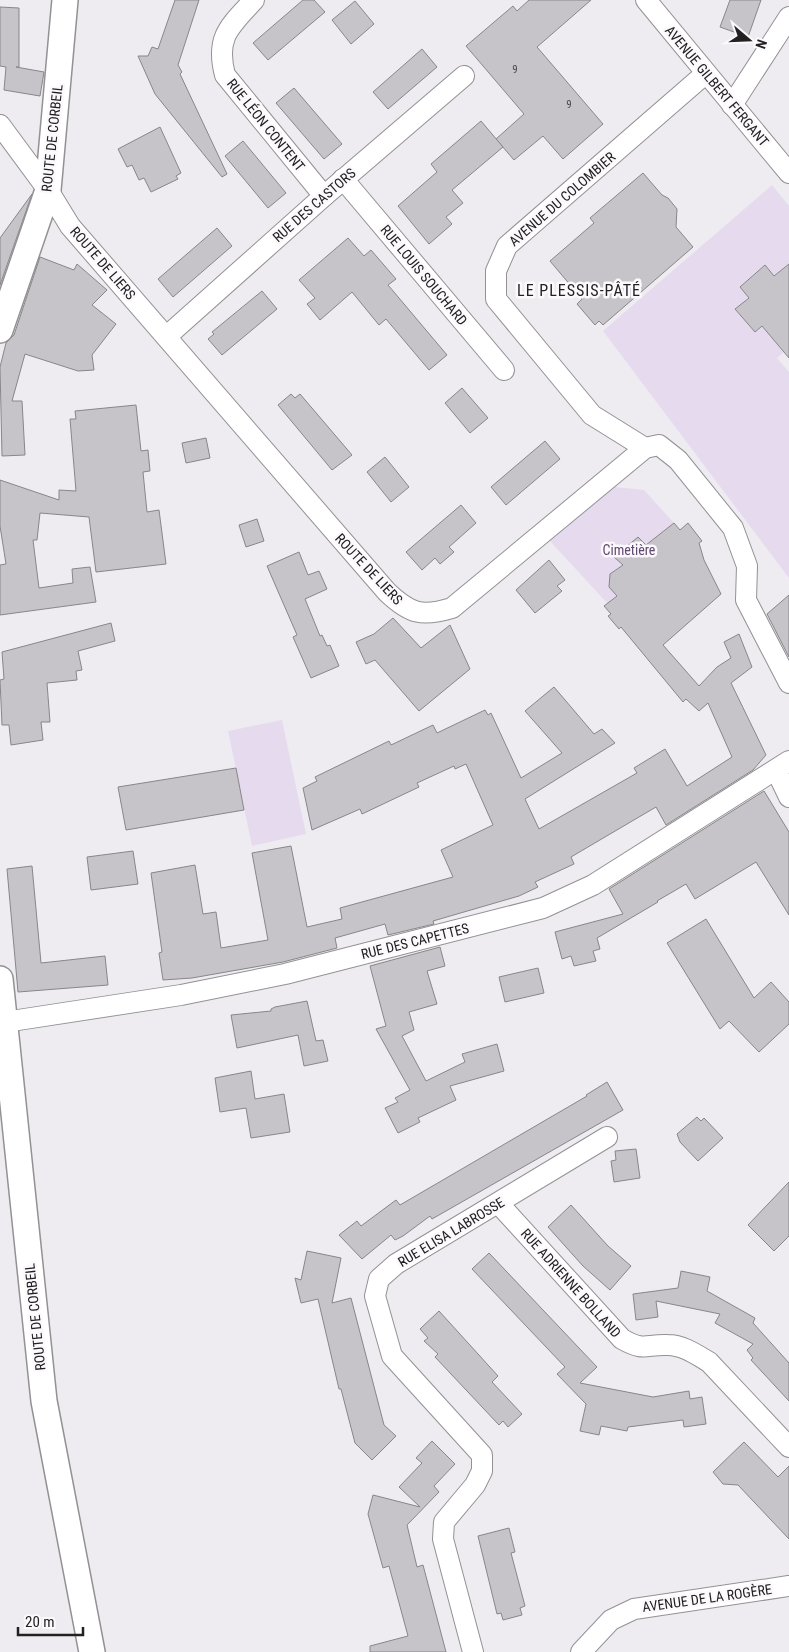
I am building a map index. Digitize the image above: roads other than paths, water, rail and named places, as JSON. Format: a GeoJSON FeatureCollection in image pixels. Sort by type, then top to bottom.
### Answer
{"type":"FeatureCollection","features":[{"type":"Feature","properties":{"kind":"street","name":"ROUTE DE CORBEIL"},"geometry":{"type":"LineString","coordinates":[[0,330],[48,190],[65,0]]}},
{"type":"Feature","properties":{"kind":"street","name":"RUE LÉON CONTENT"},"geometry":{"type":"LineString","coordinates":[[254,0],[227,29],[223,39],[221,53],[225,75],[324,196]]}},
{"type":"Feature","properties":{"kind":"street","name":"AVENUE GILBERT FERGANT"},"geometry":{"type":"LineString","coordinates":[[646,0],[705,74],[789,173]]}},
{"type":"Feature","properties":{"kind":"street"},"geometry":{"type":"LineString","coordinates":[[732,106],[789,17]]}},
{"type":"Feature","properties":{"kind":"street","name":"AVENUE DU COLOMBIER"},"geometry":{"type":"LineString","coordinates":[[645,448],[592,415],[496,299],[496,271],[507,246],[705,74]]}},
{"type":"Feature","properties":{"kind":"street","name":"RUE DES CASTORS"},"geometry":{"type":"LineString","coordinates":[[167,336],[324,196],[464,76]]}},
{"type":"Feature","properties":{"kind":"street","name":"ROUTE DE LIERS"},"geometry":{"type":"LineString","coordinates":[[0,125],[48,190],[70,226],[387,592],[401,605],[415,612],[432,614],[452,608],[645,448]]}},
{"type":"Feature","properties":{"kind":"street","name":"RUE LOUIS SOUCHARD"},"geometry":{"type":"LineString","coordinates":[[344,179],[504,370]]}},
{"type":"Feature","properties":{"kind":"street"},"geometry":{"type":"LineString","coordinates":[[645,448],[659,445],[678,460],[733,528],[747,566],[746,600],[789,683]]}},
{"type":"Feature","properties":{"kind":"street"},"geometry":{"type":"LineString","coordinates":[[782,766],[789,797]]}},
{"type":"Feature","properties":{"kind":"street","name":"RUE DES CAPETTES"},"geometry":{"type":"LineString","coordinates":[[4,1022],[181,995],[285,974],[543,908],[593,885],[782,766]]}},
{"type":"Feature","properties":{"kind":"street","name":"ROUTE DE CORBEIL"},"geometry":{"type":"LineString","coordinates":[[0,979],[44,1401],[92,1652]]}},
{"type":"Feature","properties":{"kind":"street","name":"RUE ELISA LABROSSE"},"geometry":{"type":"LineString","coordinates":[[473,1652],[443,1539],[444,1522],[475,1485],[482,1471],[482,1455],[392,1356],[375,1296],[379,1279],[396,1264],[499,1204],[607,1136]]}},
{"type":"Feature","properties":{"kind":"street","name":"RUE ADRIENNE BOLLAND"},"geometry":{"type":"LineString","coordinates":[[499,1204],[622,1339],[637,1348],[670,1345],[693,1352],[709,1362],[789,1447]]}},
{"type":"Feature","properties":{"kind":"street","name":"AVENUE DE LA ROGÈRE"},"geometry":{"type":"LineString","coordinates":[[581,1652],[612,1620],[634,1609],[789,1586]]}},
{"type":"Feature","properties":{"kind":"district","name":"LE PLESSIS-PÂTÉ"},"geometry":{"type":"Point","coordinates":[579,290]}},
{"type":"Feature","properties":{"kind":"park label","name":"Cimetière"},"geometry":{"type":"Point","coordinates":[629,550]}}]}
